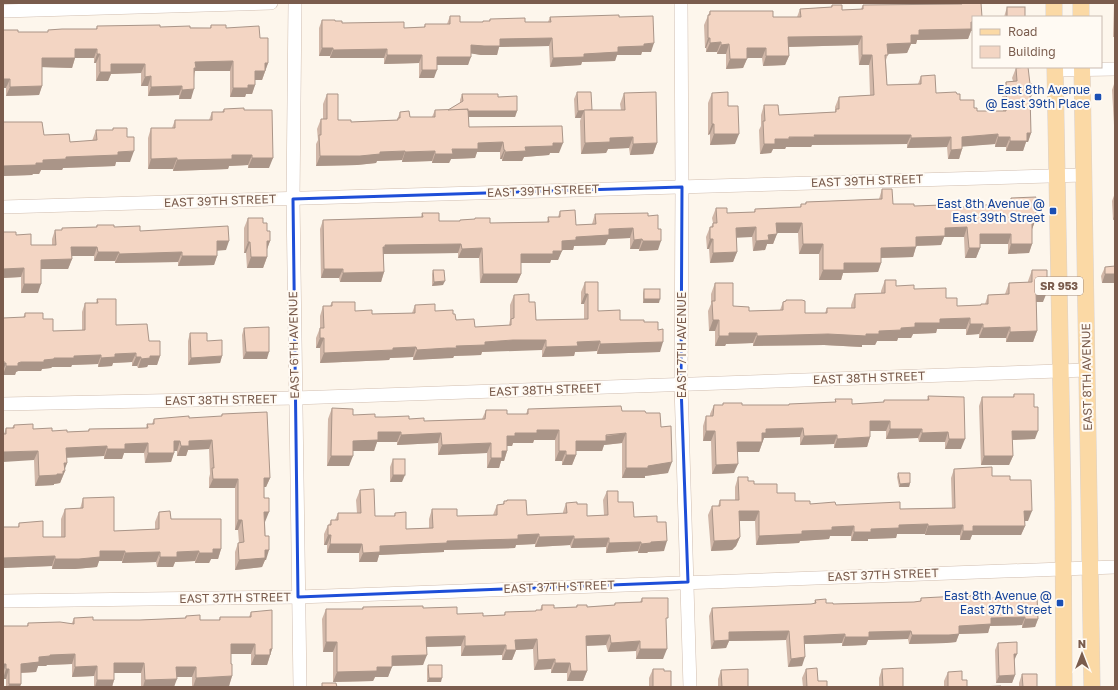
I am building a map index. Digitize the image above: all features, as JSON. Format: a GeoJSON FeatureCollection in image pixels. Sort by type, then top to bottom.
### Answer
{"type":"FeatureCollection","features":[{"type":"Feature","properties":{"kind":"main road"},"geometry":{"type":"LineString","coordinates":[[1054,3],[1054,16]]}},
{"type":"Feature","properties":{"kind":"main road"},"geometry":{"type":"LineString","coordinates":[[1080,3],[1081,16]]}},
{"type":"Feature","properties":{"kind":"main road","name":"EAST 8TH AVENUE"},"geometry":{"type":"LineString","coordinates":[[1082,68],[1092,687]]}},
{"type":"Feature","properties":{"kind":"main road","name":"SR 953"},"geometry":{"type":"LineString","coordinates":[[1055,69],[1064,569],[1064,687]]}},
{"type":"Feature","properties":{"kind":"street"},"geometry":{"type":"LineString","coordinates":[[3,11],[271,3]]}},
{"type":"Feature","properties":{"kind":"street","name":"EAST 6TH AVENUE"},"geometry":{"type":"LineString","coordinates":[[295,3],[293,199],[300,687]]}},
{"type":"Feature","properties":{"kind":"street","name":"EAST 7TH AVENUE"},"geometry":{"type":"LineString","coordinates":[[681,3],[681,385],[690,687]]}},
{"type":"Feature","properties":{"kind":"street"},"geometry":{"type":"LineString","coordinates":[[1055,69],[1115,69]]}},
{"type":"Feature","properties":{"kind":"street","name":"EAST 39TH STREET"},"geometry":{"type":"LineString","coordinates":[[3,207],[1084,175]]}},
{"type":"Feature","properties":{"kind":"street","name":"EAST 38TH STREET"},"geometry":{"type":"LineString","coordinates":[[3,404],[295,398],[1087,370]]}},
{"type":"Feature","properties":{"kind":"street","name":"EAST 37TH STREET"},"geometry":{"type":"LineString","coordinates":[[3,601],[298,597],[1115,567]]}},
{"type":"Feature","properties":{"kind":"highlighted area"},"geometry":{"type":"Polygon","coordinates":[[[682,187],[681,385],[688,582],[298,597],[293,199],[682,187]]]}},
{"type":"Feature","properties":{"kind":"building"},"geometry":{"type":"Polygon","coordinates":[[[981,3],[982,16],[972,16],[971,29],[919,30],[919,35],[911,35],[911,43],[887,44],[888,55],[885,55],[887,85],[921,84],[921,76],[935,75],[936,93],[956,92],[957,94],[960,94],[960,100],[974,100],[974,108],[977,108],[977,111],[1006,111],[1006,82],[1017,81],[1016,68],[1028,68],[1030,84],[1032,84],[1032,95],[1030,95],[1031,133],[1027,133],[1027,141],[1010,141],[1010,137],[998,137],[998,134],[962,137],[962,149],[951,150],[951,137],[911,138],[911,135],[814,135],[815,137],[789,137],[789,139],[775,139],[775,144],[764,144],[764,105],[778,105],[779,115],[836,112],[836,109],[839,109],[839,97],[874,95],[872,55],[862,55],[862,36],[788,37],[789,56],[766,56],[766,48],[747,48],[747,59],[730,59],[729,44],[721,45],[721,42],[710,43],[710,38],[708,38],[708,15],[710,15],[710,11],[773,11],[773,17],[801,17],[800,9],[832,7],[832,5],[842,5],[842,10],[863,9],[863,5],[981,3]]]}},
{"type":"Feature","properties":{"kind":"building"},"geometry":{"type":"Polygon","coordinates":[[[1007,7],[1025,7],[1025,16],[1007,16],[1007,7]]]}},
{"type":"Feature","properties":{"kind":"building"},"geometry":{"type":"Polygon","coordinates":[[[619,15],[619,17],[653,16],[654,43],[644,44],[644,46],[618,47],[618,52],[584,54],[584,57],[553,58],[552,38],[500,39],[500,46],[471,45],[471,57],[437,57],[437,70],[422,70],[422,55],[387,55],[387,49],[333,50],[333,48],[322,48],[322,20],[342,21],[342,23],[404,22],[404,28],[425,27],[425,24],[450,24],[450,16],[460,16],[460,22],[483,22],[490,21],[490,19],[525,18],[525,22],[551,22],[550,17],[619,15]]]}},
{"type":"Feature","properties":{"kind":"building"},"geometry":{"type":"Polygon","coordinates":[[[160,25],[160,27],[190,26],[190,28],[211,28],[211,25],[226,25],[226,28],[259,26],[260,38],[268,38],[268,63],[265,63],[265,71],[255,71],[255,85],[248,85],[248,88],[233,88],[233,61],[195,62],[196,68],[194,68],[194,89],[182,90],[182,86],[151,87],[151,76],[145,77],[145,64],[111,64],[111,72],[100,72],[100,54],[97,54],[97,49],[75,49],[75,58],[42,58],[42,86],[10,87],[10,79],[3,79],[3,30],[18,30],[18,32],[48,32],[48,30],[62,29],[97,29],[97,26],[160,25]]]}},
{"type":"Feature","properties":{"kind":"building"},"geometry":{"type":"Polygon","coordinates":[[[577,92],[591,92],[592,110],[578,111],[577,92]]]}},
{"type":"Feature","properties":{"kind":"building"},"geometry":{"type":"Polygon","coordinates":[[[656,92],[657,143],[633,144],[633,137],[610,138],[610,142],[585,143],[584,110],[625,110],[624,93],[656,92]]]}},
{"type":"Feature","properties":{"kind":"building"},"geometry":{"type":"Polygon","coordinates":[[[728,92],[728,106],[738,106],[739,134],[714,134],[714,124],[712,124],[712,93],[728,92]]]}},
{"type":"Feature","properties":{"kind":"building"},"geometry":{"type":"Polygon","coordinates":[[[327,94],[338,94],[338,120],[351,120],[351,122],[398,120],[398,118],[400,118],[400,112],[409,111],[410,117],[435,117],[435,110],[468,109],[469,127],[562,126],[563,143],[553,143],[553,146],[525,147],[526,151],[505,152],[503,142],[478,143],[478,149],[452,149],[453,154],[435,154],[435,151],[405,151],[380,152],[380,154],[360,156],[320,156],[319,135],[321,135],[321,119],[327,119],[327,94]]]}},
{"type":"Feature","properties":{"kind":"building"},"geometry":{"type":"Polygon","coordinates":[[[462,94],[498,94],[498,97],[517,96],[517,111],[468,111],[468,109],[448,110],[463,101],[462,94]]]}},
{"type":"Feature","properties":{"kind":"building"},"geometry":{"type":"Polygon","coordinates":[[[244,108],[244,110],[272,110],[273,158],[252,158],[252,155],[232,155],[232,159],[151,159],[151,128],[175,128],[175,120],[212,120],[212,112],[224,112],[224,109],[244,108]]]}},
{"type":"Feature","properties":{"kind":"building"},"geometry":{"type":"Polygon","coordinates":[[[3,122],[42,122],[44,135],[69,134],[70,142],[97,140],[96,130],[127,128],[127,137],[134,137],[134,151],[118,152],[118,155],[66,157],[66,159],[43,160],[43,163],[36,163],[36,165],[3,166],[3,122]]]}},
{"type":"Feature","properties":{"kind":"building"},"geometry":{"type":"Polygon","coordinates":[[[882,189],[892,189],[893,204],[914,204],[914,206],[942,205],[942,207],[967,207],[967,202],[984,202],[984,205],[1011,205],[1011,198],[1036,197],[1036,219],[1032,219],[1032,244],[1011,244],[1011,234],[980,234],[980,248],[969,248],[967,227],[945,228],[945,236],[916,237],[916,247],[881,248],[881,263],[844,263],[844,270],[823,270],[823,244],[803,244],[802,223],[776,223],[777,234],[768,235],[769,240],[756,241],[756,227],[736,228],[737,252],[713,253],[713,239],[710,239],[710,227],[713,227],[713,223],[717,223],[716,208],[727,208],[727,213],[755,212],[755,209],[801,207],[801,204],[806,204],[806,202],[882,199],[882,189]]]}},
{"type":"Feature","properties":{"kind":"building"},"geometry":{"type":"Polygon","coordinates":[[[575,210],[576,225],[596,224],[595,214],[648,213],[648,216],[658,215],[658,229],[661,229],[661,241],[643,241],[642,239],[634,240],[633,228],[609,229],[609,235],[576,237],[576,240],[562,241],[562,251],[553,251],[553,254],[521,254],[521,274],[483,274],[482,248],[462,249],[461,244],[385,245],[385,247],[383,247],[384,272],[343,273],[343,269],[324,269],[323,220],[423,217],[422,213],[439,213],[439,221],[460,221],[475,218],[490,218],[490,223],[549,222],[548,217],[560,217],[560,211],[575,210]]]}},
{"type":"Feature","properties":{"kind":"building"},"geometry":{"type":"Polygon","coordinates":[[[248,218],[263,218],[263,223],[267,223],[267,231],[270,231],[270,241],[267,241],[267,257],[251,257],[250,242],[248,242],[248,218]]]}},
{"type":"Feature","properties":{"kind":"building"},"geometry":{"type":"Polygon","coordinates":[[[97,225],[114,225],[114,227],[140,226],[140,231],[228,226],[229,241],[217,241],[217,256],[182,256],[182,252],[119,254],[119,252],[98,252],[97,247],[71,247],[72,259],[41,260],[41,284],[24,284],[24,268],[3,269],[3,232],[16,232],[16,235],[31,234],[31,245],[56,245],[55,230],[62,230],[62,228],[97,227],[97,225]]]}},
{"type":"Feature","properties":{"kind":"building"},"geometry":{"type":"Polygon","coordinates":[[[1115,266],[1115,274],[1105,274],[1105,267],[1115,266]]]}},
{"type":"Feature","properties":{"kind":"building"},"geometry":{"type":"Polygon","coordinates":[[[433,270],[444,270],[445,281],[434,282],[433,270]]]}},
{"type":"Feature","properties":{"kind":"building"},"geometry":{"type":"Polygon","coordinates":[[[1032,270],[1047,270],[1047,292],[1036,292],[1037,331],[1010,332],[1010,327],[983,328],[983,324],[970,324],[970,318],[940,319],[940,323],[915,323],[915,327],[901,328],[901,330],[879,331],[879,334],[866,334],[866,336],[828,334],[757,336],[757,333],[729,333],[729,336],[719,336],[719,320],[713,320],[712,301],[715,301],[715,283],[733,283],[733,306],[749,307],[749,311],[783,310],[783,302],[786,300],[802,300],[805,301],[805,313],[827,313],[827,308],[855,308],[855,294],[885,293],[885,280],[896,280],[896,286],[914,285],[914,289],[946,288],[946,298],[957,298],[957,306],[988,304],[988,295],[1009,294],[1009,283],[1032,282],[1032,270]]]}},
{"type":"Feature","properties":{"kind":"building"},"geometry":{"type":"Polygon","coordinates":[[[585,282],[598,282],[598,311],[620,310],[620,320],[644,320],[644,322],[658,322],[658,330],[663,329],[663,342],[600,344],[600,341],[577,342],[578,346],[546,347],[546,340],[513,340],[485,342],[485,345],[456,346],[457,348],[417,350],[416,347],[393,348],[393,350],[324,353],[324,338],[320,338],[320,328],[324,328],[323,306],[332,306],[332,302],[355,302],[355,311],[372,310],[372,314],[415,313],[415,305],[435,304],[435,311],[453,310],[456,320],[474,319],[475,327],[511,325],[511,319],[514,318],[514,295],[529,294],[529,302],[535,302],[536,320],[588,319],[588,294],[585,294],[585,282]]]}},
{"type":"Feature","properties":{"kind":"building"},"geometry":{"type":"Polygon","coordinates":[[[644,289],[660,289],[660,299],[644,299],[644,289]]]}},
{"type":"Feature","properties":{"kind":"building"},"geometry":{"type":"Polygon","coordinates":[[[97,299],[116,299],[116,325],[147,324],[149,341],[160,341],[160,356],[150,356],[150,358],[141,359],[141,357],[136,357],[136,353],[115,354],[115,357],[101,358],[101,355],[74,356],[74,358],[54,358],[44,360],[44,362],[21,362],[18,363],[18,366],[6,366],[6,363],[3,361],[3,318],[25,317],[25,313],[43,313],[43,319],[53,319],[53,331],[85,330],[85,303],[98,303],[97,299]]]}},
{"type":"Feature","properties":{"kind":"building"},"geometry":{"type":"Polygon","coordinates":[[[269,327],[269,352],[246,352],[244,328],[269,327]]]}},
{"type":"Feature","properties":{"kind":"building"},"geometry":{"type":"Polygon","coordinates":[[[190,333],[207,333],[207,341],[222,340],[222,356],[191,358],[190,333]]]}},
{"type":"Feature","properties":{"kind":"building"},"geometry":{"type":"Polygon","coordinates":[[[1014,394],[1034,394],[1034,407],[1038,407],[1038,431],[1012,431],[1013,456],[984,456],[982,397],[1014,397],[1014,394]]]}},
{"type":"Feature","properties":{"kind":"building"},"geometry":{"type":"Polygon","coordinates":[[[928,396],[964,397],[965,439],[949,439],[948,432],[922,433],[922,429],[890,429],[890,421],[870,421],[870,437],[837,439],[837,435],[804,436],[803,428],[766,429],[766,433],[762,433],[762,442],[737,442],[738,464],[716,465],[715,431],[706,431],[706,416],[713,416],[714,405],[723,405],[723,403],[742,403],[742,405],[789,405],[836,402],[835,399],[852,399],[852,404],[884,402],[884,400],[929,400],[928,396]]]}},
{"type":"Feature","properties":{"kind":"building"},"geometry":{"type":"Polygon","coordinates":[[[621,406],[622,411],[645,411],[646,413],[660,413],[661,427],[671,426],[672,462],[648,466],[648,468],[626,468],[626,433],[606,435],[606,441],[576,441],[576,455],[566,455],[566,451],[559,451],[559,430],[537,430],[537,433],[515,433],[515,436],[507,436],[507,451],[502,451],[502,458],[491,458],[491,443],[442,445],[441,433],[401,435],[401,432],[378,432],[378,440],[353,441],[353,456],[331,456],[332,408],[353,409],[353,415],[375,414],[375,417],[409,416],[409,419],[424,418],[424,421],[485,419],[486,410],[507,410],[507,414],[528,414],[528,409],[621,406]]]}},
{"type":"Feature","properties":{"kind":"building"},"geometry":{"type":"Polygon","coordinates":[[[267,412],[270,478],[264,478],[264,498],[269,498],[269,512],[264,512],[265,536],[269,536],[269,550],[265,550],[265,558],[239,560],[238,543],[244,542],[242,520],[238,520],[238,479],[213,479],[212,468],[214,468],[212,440],[189,441],[189,446],[181,446],[180,441],[174,441],[174,453],[148,453],[148,443],[125,444],[125,449],[107,449],[107,446],[66,448],[67,463],[64,463],[65,471],[63,471],[63,474],[57,475],[39,476],[38,451],[3,452],[3,434],[6,434],[6,428],[14,428],[14,425],[33,424],[33,429],[52,428],[52,431],[67,430],[67,432],[89,431],[89,429],[148,428],[147,424],[154,424],[154,419],[189,416],[189,418],[222,416],[222,414],[267,412]]]}},
{"type":"Feature","properties":{"kind":"building"},"geometry":{"type":"Polygon","coordinates":[[[393,459],[405,459],[405,475],[393,475],[393,459]]]}},
{"type":"Feature","properties":{"kind":"building"},"geometry":{"type":"Polygon","coordinates":[[[992,467],[992,476],[1010,476],[1010,480],[1031,480],[1032,511],[1024,511],[1025,526],[973,526],[973,531],[963,531],[963,525],[899,525],[899,528],[871,529],[871,532],[854,532],[854,526],[832,527],[832,530],[802,531],[802,534],[759,536],[759,511],[739,511],[740,537],[736,540],[714,541],[712,506],[720,506],[720,500],[739,500],[738,477],[748,477],[748,481],[754,481],[754,484],[777,484],[777,493],[795,493],[795,501],[810,501],[810,504],[835,502],[836,505],[900,502],[900,509],[955,508],[954,469],[992,467]]]}},
{"type":"Feature","properties":{"kind":"building"},"geometry":{"type":"Polygon","coordinates":[[[898,473],[910,473],[910,483],[900,484],[898,473]]]}},
{"type":"Feature","properties":{"kind":"building"},"geometry":{"type":"Polygon","coordinates":[[[374,489],[375,516],[395,516],[395,513],[406,512],[406,529],[433,528],[432,509],[457,509],[457,516],[497,515],[497,505],[504,504],[504,501],[507,500],[526,500],[527,515],[567,513],[566,503],[577,502],[577,504],[587,504],[587,516],[608,515],[607,491],[618,491],[618,502],[633,502],[634,517],[657,516],[657,522],[666,522],[667,541],[641,544],[641,542],[609,543],[609,538],[574,539],[574,536],[539,537],[539,534],[518,535],[518,539],[447,541],[447,543],[380,546],[380,552],[363,553],[362,544],[330,544],[331,535],[328,535],[328,525],[331,525],[331,520],[338,520],[338,513],[361,513],[360,490],[374,489]]]}},
{"type":"Feature","properties":{"kind":"building"},"geometry":{"type":"Polygon","coordinates":[[[114,497],[114,531],[159,529],[159,512],[170,511],[171,519],[221,519],[221,549],[213,549],[213,553],[199,553],[199,551],[177,552],[177,557],[160,557],[160,552],[125,553],[125,551],[100,551],[100,557],[79,559],[55,559],[55,556],[3,558],[3,527],[19,527],[19,523],[43,521],[43,537],[65,537],[65,509],[83,508],[83,498],[114,497]]]}},
{"type":"Feature","properties":{"kind":"building"},"geometry":{"type":"Polygon","coordinates":[[[990,596],[990,598],[1037,597],[1038,619],[1025,619],[1025,617],[991,618],[991,624],[959,626],[959,634],[949,635],[912,635],[911,631],[869,632],[869,637],[845,637],[845,634],[804,636],[805,657],[791,659],[789,631],[729,632],[729,640],[714,641],[712,608],[811,604],[816,603],[815,600],[826,599],[826,603],[833,604],[914,602],[921,601],[921,598],[990,596]]]}},
{"type":"Feature","properties":{"kind":"building"},"geometry":{"type":"Polygon","coordinates":[[[642,598],[668,598],[668,618],[666,618],[667,649],[640,649],[640,641],[611,643],[610,635],[586,636],[587,671],[571,671],[570,663],[555,663],[555,659],[538,660],[537,639],[515,640],[516,650],[506,650],[506,645],[465,646],[465,636],[426,637],[427,655],[392,656],[392,667],[377,667],[377,671],[337,672],[337,642],[326,642],[326,609],[423,606],[423,608],[457,607],[457,614],[483,613],[483,616],[505,615],[505,612],[542,610],[542,605],[554,605],[554,608],[577,607],[577,605],[587,605],[587,607],[615,605],[615,603],[642,602],[642,598]]]}},
{"type":"Feature","properties":{"kind":"building"},"geometry":{"type":"Polygon","coordinates":[[[272,610],[272,649],[270,649],[270,655],[255,655],[255,644],[231,644],[232,676],[196,678],[196,667],[176,667],[177,679],[145,680],[144,663],[114,663],[114,680],[97,680],[97,666],[75,667],[75,654],[39,657],[39,662],[21,664],[21,684],[9,684],[9,669],[6,669],[6,664],[3,664],[3,626],[28,626],[28,623],[60,622],[74,624],[74,618],[93,617],[93,620],[140,620],[186,618],[186,616],[200,615],[200,620],[220,620],[220,617],[251,617],[251,612],[272,610]]]}},
{"type":"Feature","properties":{"kind":"building"},"geometry":{"type":"Polygon","coordinates":[[[1017,642],[1017,654],[1014,654],[1015,675],[999,676],[998,643],[1017,642]]]}},
{"type":"Feature","properties":{"kind":"building"},"geometry":{"type":"Polygon","coordinates":[[[428,665],[442,665],[442,678],[429,678],[428,665]]]}},
{"type":"Feature","properties":{"kind":"building"},"geometry":{"type":"Polygon","coordinates":[[[817,668],[818,681],[827,681],[827,687],[807,687],[806,669],[817,668]]]}},
{"type":"Feature","properties":{"kind":"building"},"geometry":{"type":"Polygon","coordinates":[[[903,668],[903,687],[883,687],[882,669],[903,668]]]}},
{"type":"Feature","properties":{"kind":"building"},"geometry":{"type":"Polygon","coordinates":[[[653,669],[664,669],[664,671],[671,671],[671,687],[653,687],[653,669]]]}},
{"type":"Feature","properties":{"kind":"building"},"geometry":{"type":"Polygon","coordinates":[[[748,669],[748,687],[722,687],[721,670],[748,669]]]}},
{"type":"Feature","properties":{"kind":"building"},"geometry":{"type":"Polygon","coordinates":[[[962,671],[962,680],[967,680],[967,687],[948,687],[948,672],[962,671]]]}},
{"type":"Feature","properties":{"kind":"building"},"geometry":{"type":"Polygon","coordinates":[[[1022,674],[1037,674],[1037,687],[1023,687],[1022,674]]]}},
{"type":"Feature","properties":{"kind":"building"},"geometry":{"type":"Polygon","coordinates":[[[322,683],[336,683],[337,687],[322,687],[322,683]]]}},
{"type":"Feature","properties":{"kind":"building"},"geometry":{"type":"Polygon","coordinates":[[[1001,686],[1001,687],[980,687],[1001,686]]]}},
{"type":"Feature","properties":{"kind":"place","name":"East 8th Avenue @ East 39th Place"},"geometry":{"type":"Point","coordinates":[1098,97]}},
{"type":"Feature","properties":{"kind":"place","name":"East 8th Avenue @ East 39th Street"},"geometry":{"type":"Point","coordinates":[1053,211]}},
{"type":"Feature","properties":{"kind":"place","name":"East 8th Avenue @ East 37th Street"},"geometry":{"type":"Point","coordinates":[1060,603]}}]}
